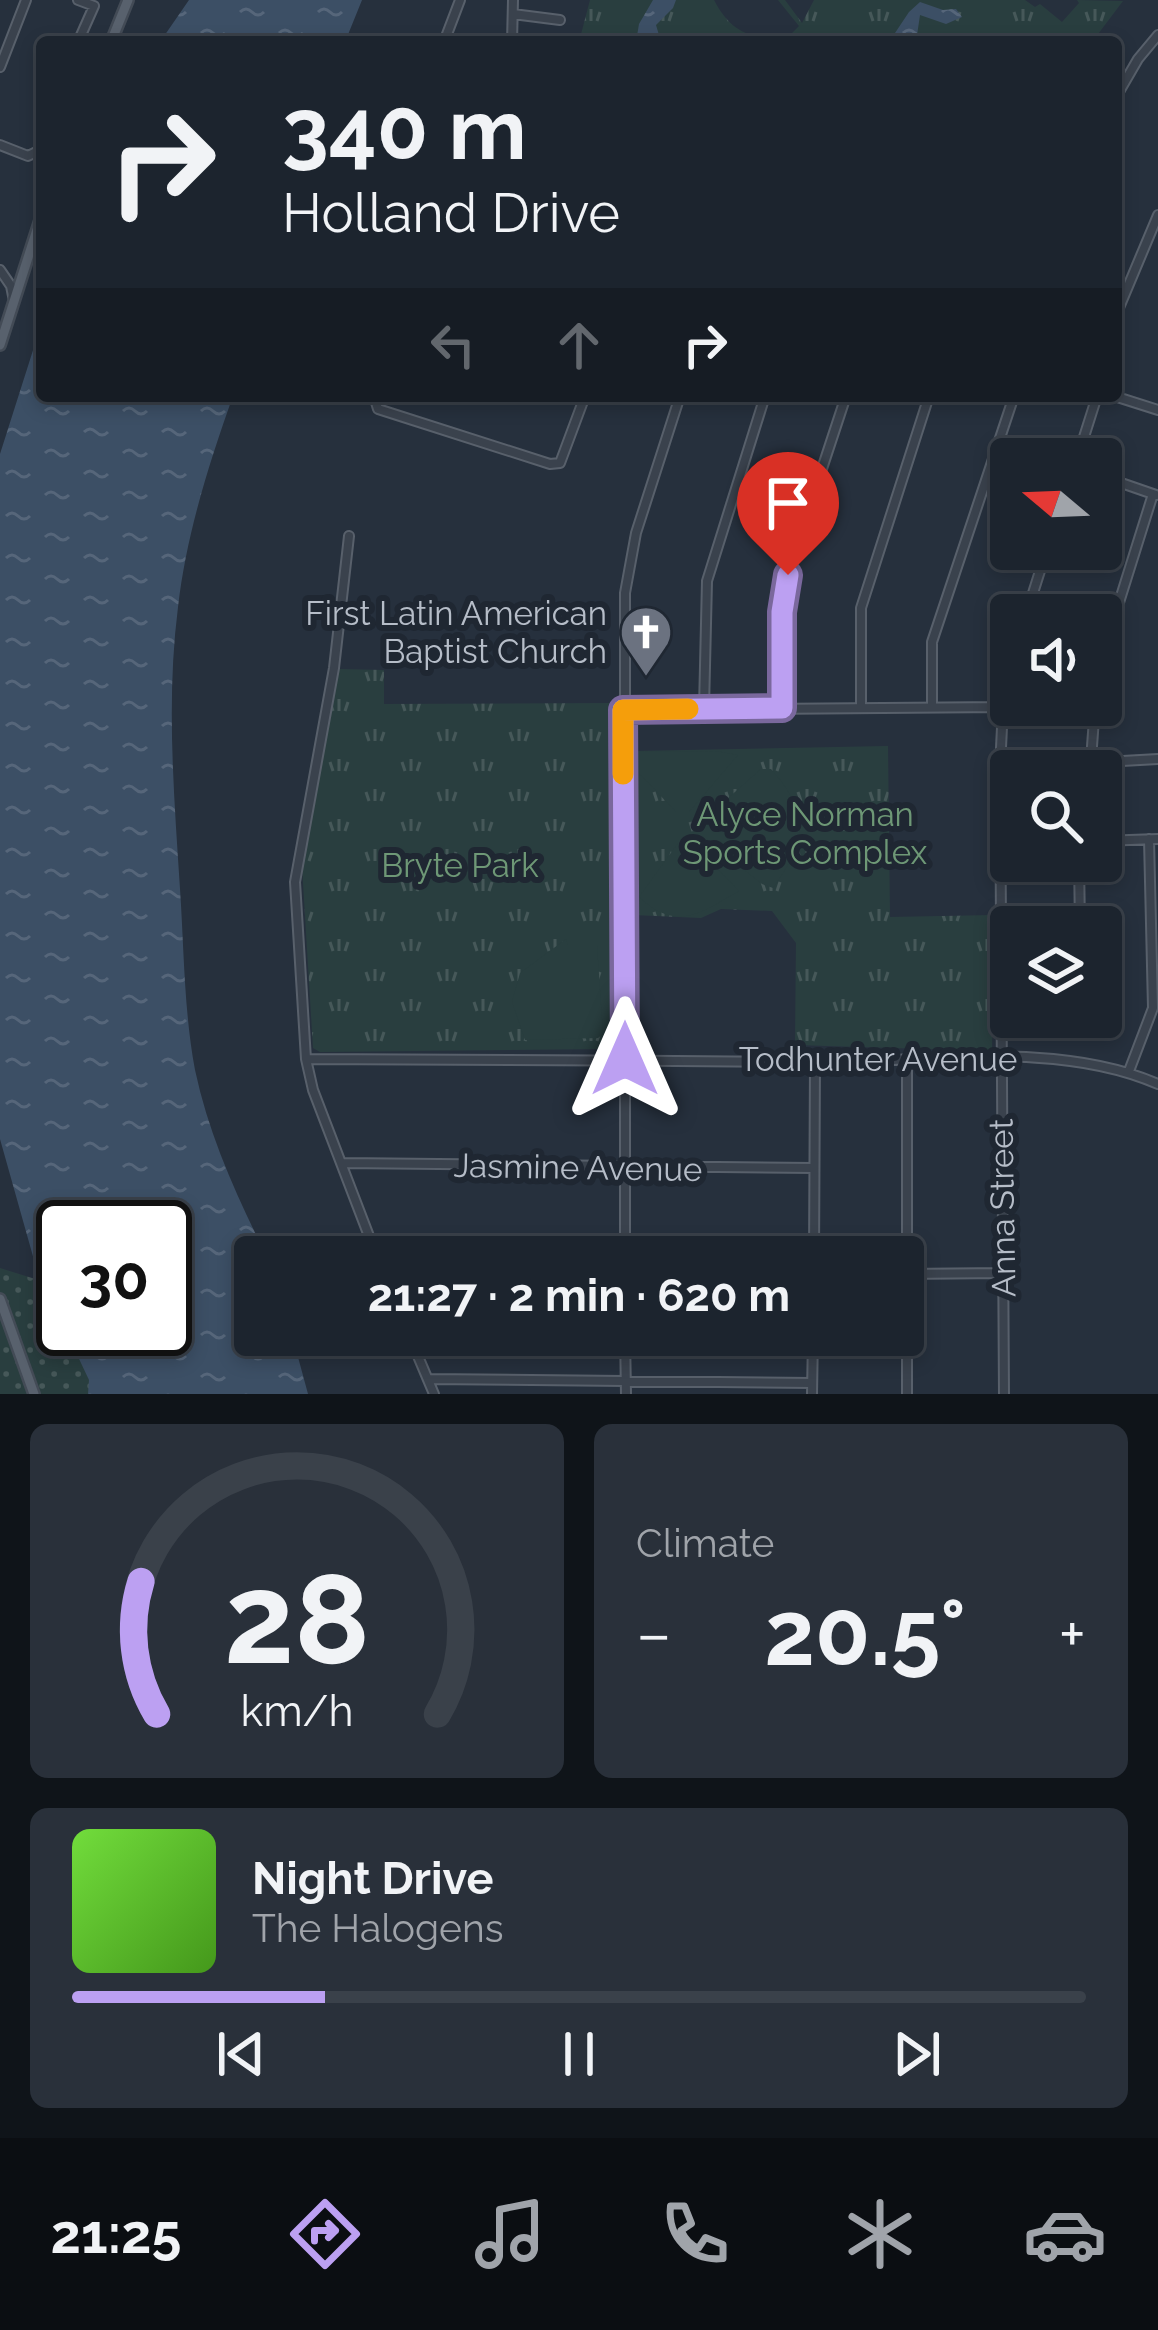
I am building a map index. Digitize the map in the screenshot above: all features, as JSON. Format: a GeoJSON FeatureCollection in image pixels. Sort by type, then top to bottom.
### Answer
{"type":"FeatureCollection","features":[{"type":"Feature","properties":{"kind":"main road"},"geometry":{"type":"LineString","coordinates":[[113,36],[128,0]]}},
{"type":"Feature","properties":{"kind":"main road"},"geometry":{"type":"LineString","coordinates":[[0,345],[36,232]]}},
{"type":"Feature","properties":{"kind":"main road"},"geometry":{"type":"LineString","coordinates":[[0,1299],[34,1394]]}},
{"type":"Feature","properties":{"kind":"street"},"geometry":{"type":"LineString","coordinates":[[0,67],[26,0]]}},
{"type":"Feature","properties":{"kind":"street"},"geometry":{"type":"LineString","coordinates":[[78,0],[94,6],[81,36]]}},
{"type":"Feature","properties":{"kind":"street"},"geometry":{"type":"LineString","coordinates":[[446,36],[460,0]]}},
{"type":"Feature","properties":{"kind":"street"},"geometry":{"type":"LineString","coordinates":[[512,36],[513,0]]}},
{"type":"Feature","properties":{"kind":"street"},"geometry":{"type":"LineString","coordinates":[[513,14],[560,20]]}},
{"type":"Feature","properties":{"kind":"street"},"geometry":{"type":"LineString","coordinates":[[1122,87],[1158,34]]}},
{"type":"Feature","properties":{"kind":"street"},"geometry":{"type":"LineString","coordinates":[[0,145],[28,156],[36,152]]}},
{"type":"Feature","properties":{"kind":"street"},"geometry":{"type":"LineString","coordinates":[[1122,300],[1158,215]]}},
{"type":"Feature","properties":{"kind":"street"},"geometry":{"type":"LineString","coordinates":[[0,269],[22,275]]}},
{"type":"Feature","properties":{"kind":"street"},"geometry":{"type":"LineString","coordinates":[[0,269],[14,301]]}},
{"type":"Feature","properties":{"kind":"street"},"geometry":{"type":"LineString","coordinates":[[1122,399],[1158,410]]}},
{"type":"Feature","properties":{"kind":"street"},"geometry":{"type":"LineString","coordinates":[[376,402],[378,409],[550,464],[560,464],[583,402]]}},
{"type":"Feature","properties":{"kind":"street"},"geometry":{"type":"LineString","coordinates":[[625,1236],[624,614],[629,561],[678,402]]}},
{"type":"Feature","properties":{"kind":"street"},"geometry":{"type":"LineString","coordinates":[[704,709],[707,581],[763,402]]}},
{"type":"Feature","properties":{"kind":"street"},"geometry":{"type":"LineString","coordinates":[[782,708],[783,594],[844,402]]}},
{"type":"Feature","properties":{"kind":"street"},"geometry":{"type":"LineString","coordinates":[[861,708],[861,608],[927,402]]}},
{"type":"Feature","properties":{"kind":"street"},"geometry":{"type":"LineString","coordinates":[[932,706],[932,642],[1012,402]]}},
{"type":"Feature","properties":{"kind":"street"},"geometry":{"type":"LineString","coordinates":[[1084,438],[1095,402]]}},
{"type":"Feature","properties":{"kind":"street"},"geometry":{"type":"LineString","coordinates":[[1122,483],[1156,495],[1122,597]]}},
{"type":"Feature","properties":{"kind":"street"},"geometry":{"type":"LineString","coordinates":[[349,536],[334,668],[296,870],[306,1059],[313,1090],[369,1236]]}},
{"type":"Feature","properties":{"kind":"street"},"geometry":{"type":"LineString","coordinates":[[623,710],[990,707]]}},
{"type":"Feature","properties":{"kind":"street"},"geometry":{"type":"LineString","coordinates":[[1122,760],[1158,759]]}},
{"type":"Feature","properties":{"kind":"street"},"geometry":{"type":"LineString","coordinates":[[1122,841],[1154,839],[1154,1008],[1129,1071]]}},
{"type":"Feature","properties":{"kind":"street","name":"Anna Street"},"geometry":{"type":"LineString","coordinates":[[1004,1394],[1000,1058],[1005,882]]}},
{"type":"Feature","properties":{"kind":"street","name":"Todhunter Avenue"},"geometry":{"type":"LineString","coordinates":[[306,1059],[907,1062],[1000,1058],[1090,1061],[1158,1084]]}},
{"type":"Feature","properties":{"kind":"street"},"geometry":{"type":"LineString","coordinates":[[814,1236],[815,1062]]}},
{"type":"Feature","properties":{"kind":"street"},"geometry":{"type":"LineString","coordinates":[[906,1236],[907,1062]]}},
{"type":"Feature","properties":{"kind":"street","name":"Jasmine Avenue"},"geometry":{"type":"LineString","coordinates":[[343,1163],[814,1168]]}},
{"type":"Feature","properties":{"kind":"street"},"geometry":{"type":"LineString","coordinates":[[924,1274],[1002,1273]]}},
{"type":"Feature","properties":{"kind":"street"},"geometry":{"type":"LineString","coordinates":[[418,1356],[434,1394]]}},
{"type":"Feature","properties":{"kind":"street"},"geometry":{"type":"LineString","coordinates":[[626,1356],[626,1389]]}},
{"type":"Feature","properties":{"kind":"street"},"geometry":{"type":"LineString","coordinates":[[812,1394],[813,1356]]}},
{"type":"Feature","properties":{"kind":"street"},"geometry":{"type":"LineString","coordinates":[[907,1356],[907,1394]]}},
{"type":"Feature","properties":{"kind":"street"},"geometry":{"type":"LineString","coordinates":[[428,1379],[626,1389],[812,1383]]}},
{"type":"Feature","properties":{"kind":"green space"},"geometry":{"type":"Polygon","coordinates":[[[590,0],[714,0],[735,27],[753,36],[581,36],[590,0]]]}},
{"type":"Feature","properties":{"kind":"green space"},"geometry":{"type":"Polygon","coordinates":[[[778,0],[785,0],[802,23],[814,0],[1025,0],[1035,7],[1040,4],[1062,22],[1077,0],[1123,1],[1097,36],[789,36],[799,26],[778,0]]]}},
{"type":"Feature","properties":{"kind":"green space","name":"Bryte Park"},"geometry":{"type":"Polygon","coordinates":[[[339,669],[384,670],[384,704],[614,703],[614,1043],[609,1049],[320,1052],[313,1048],[302,866],[339,669]]]}},
{"type":"Feature","properties":{"kind":"green space","name":"Alyce Norman Sports Complex"},"geometry":{"type":"Polygon","coordinates":[[[888,746],[890,917],[990,915],[992,1051],[795,1045],[796,943],[772,911],[721,909],[701,918],[633,915],[635,751],[888,746]]]}},
{"type":"Feature","properties":{"kind":"green space"},"geometry":{"type":"Polygon","coordinates":[[[637,752],[738,755],[689,812],[676,812],[638,772],[637,752]]]}},
{"type":"Feature","properties":{"kind":"green space"},"geometry":{"type":"Polygon","coordinates":[[[761,769],[771,769],[784,785],[800,828],[792,856],[773,888],[701,835],[701,822],[761,769]]]}},
{"type":"Feature","properties":{"kind":"green space"},"geometry":{"type":"Polygon","coordinates":[[[678,843],[692,843],[739,891],[713,906],[678,916],[665,914],[639,897],[678,843]]]}},
{"type":"Feature","properties":{"kind":"green space"},"geometry":{"type":"Polygon","coordinates":[[[566,939],[568,945],[597,945],[603,1034],[598,1038],[525,1040],[512,1002],[520,973],[566,939]]]}},
{"type":"Feature","properties":{"kind":"green space"},"geometry":{"type":"Polygon","coordinates":[[[0,1268],[36,1279],[36,1356],[79,1356],[95,1394],[0,1394],[0,1268]]]}},
{"type":"Feature","properties":{"kind":"water"},"geometry":{"type":"Polygon","coordinates":[[[189,0],[362,0],[347,36],[164,36],[189,0]]]}},
{"type":"Feature","properties":{"kind":"water"},"geometry":{"type":"Polygon","coordinates":[[[653,0],[676,0],[656,25],[659,36],[637,36],[653,0]]]}},
{"type":"Feature","properties":{"kind":"water"},"geometry":{"type":"Polygon","coordinates":[[[920,2],[956,9],[962,17],[946,24],[920,15],[917,36],[893,36],[920,2]]]}},
{"type":"Feature","properties":{"kind":"water"},"geometry":{"type":"Polygon","coordinates":[[[36,341],[36,402],[231,402],[193,527],[174,642],[172,748],[186,1003],[195,1070],[208,1119],[257,1236],[234,1236],[234,1356],[298,1356],[308,1394],[88,1394],[89,1380],[78,1356],[192,1356],[192,1200],[36,1200],[36,1267],[0,1139],[0,454],[36,341]]]}},
{"type":"Feature","properties":{"kind":"slow traffic"},"geometry":{"type":"LineString","coordinates":[[623,774],[623,710],[688,709]]}},
{"type":"Feature","properties":{"kind":"place","name":"First Latin American Baptist Church"},"geometry":{"type":"Point","coordinates":[646,678]}},
{"type":"Feature","properties":{"kind":"route"},"geometry":{"type":"LineString","coordinates":[[625,1059],[623,710],[782,708],[782,612],[788,575]]}}]}
